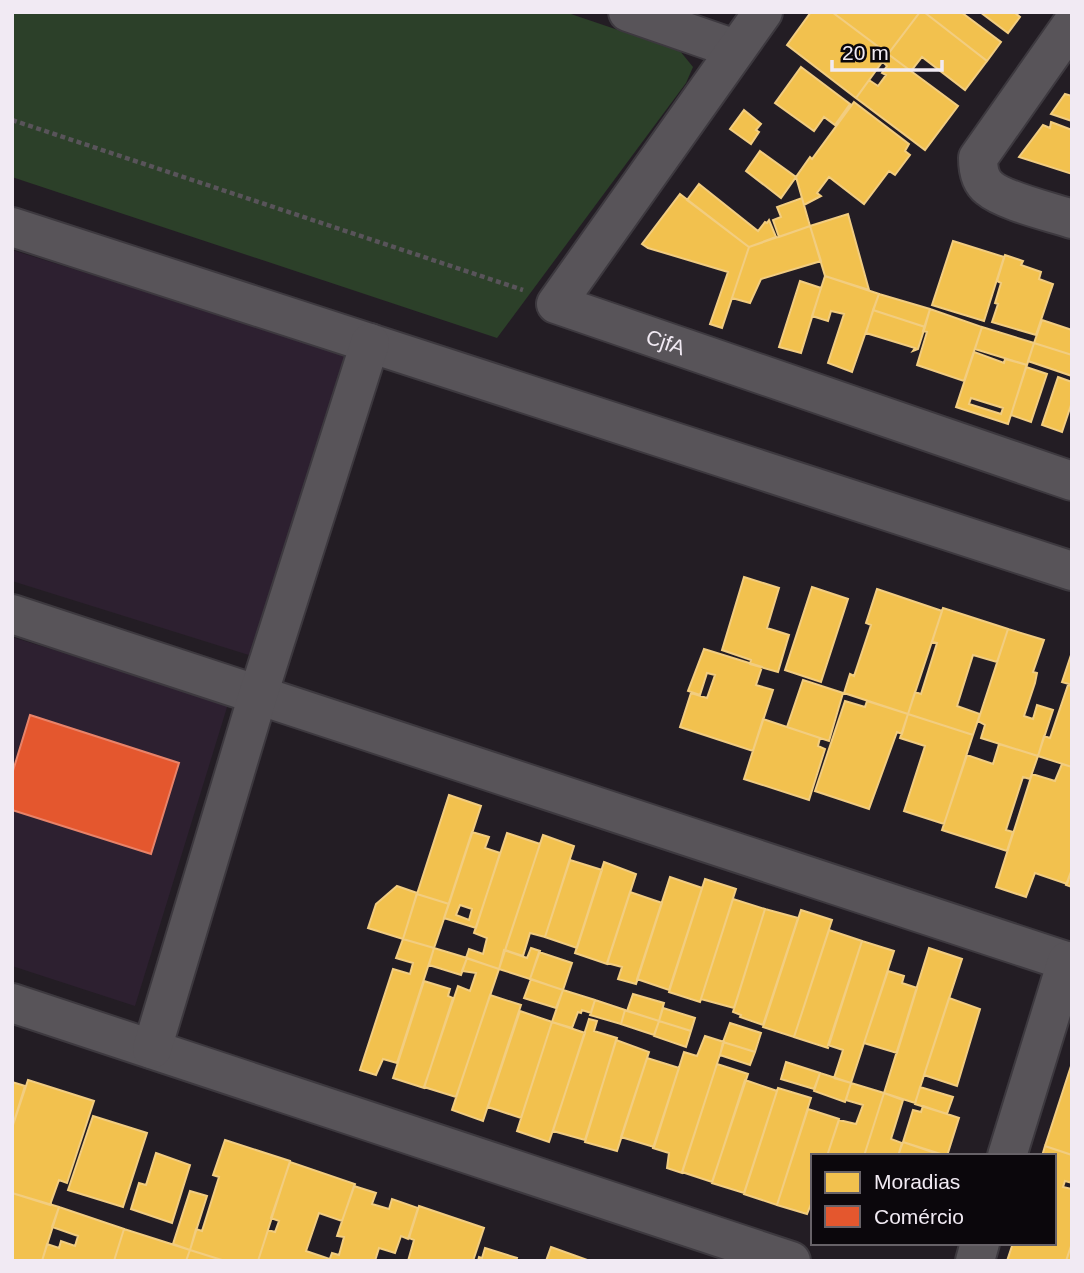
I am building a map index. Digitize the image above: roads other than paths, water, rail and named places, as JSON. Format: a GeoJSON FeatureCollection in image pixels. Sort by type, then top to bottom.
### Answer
{"type":"FeatureCollection","features":[{"type":"Feature","properties":{"kind":"street"},"geometry":{"type":"LineString","coordinates":[[628,12],[735,49],[763,12]]}},
{"type":"Feature","properties":{"kind":"street"},"geometry":{"type":"LineString","coordinates":[[1072,24],[978,158],[978,172],[987,187],[999,194],[1072,219]]}},
{"type":"Feature","properties":{"kind":"street","name":"CjfA"},"geometry":{"type":"LineString","coordinates":[[735,49],[556,304],[1072,481]]}},
{"type":"Feature","properties":{"kind":"street"},"geometry":{"type":"LineString","coordinates":[[12,227],[1072,571]]}},
{"type":"Feature","properties":{"kind":"street"},"geometry":{"type":"LineString","coordinates":[[152,1049],[258,695],[370,343]]}},
{"type":"Feature","properties":{"kind":"street"},"geometry":{"type":"LineString","coordinates":[[12,614],[1069,962],[1008,1154]]}},
{"type":"Feature","properties":{"kind":"street"},"geometry":{"type":"LineString","coordinates":[[12,1003],[791,1261]]}}]}
